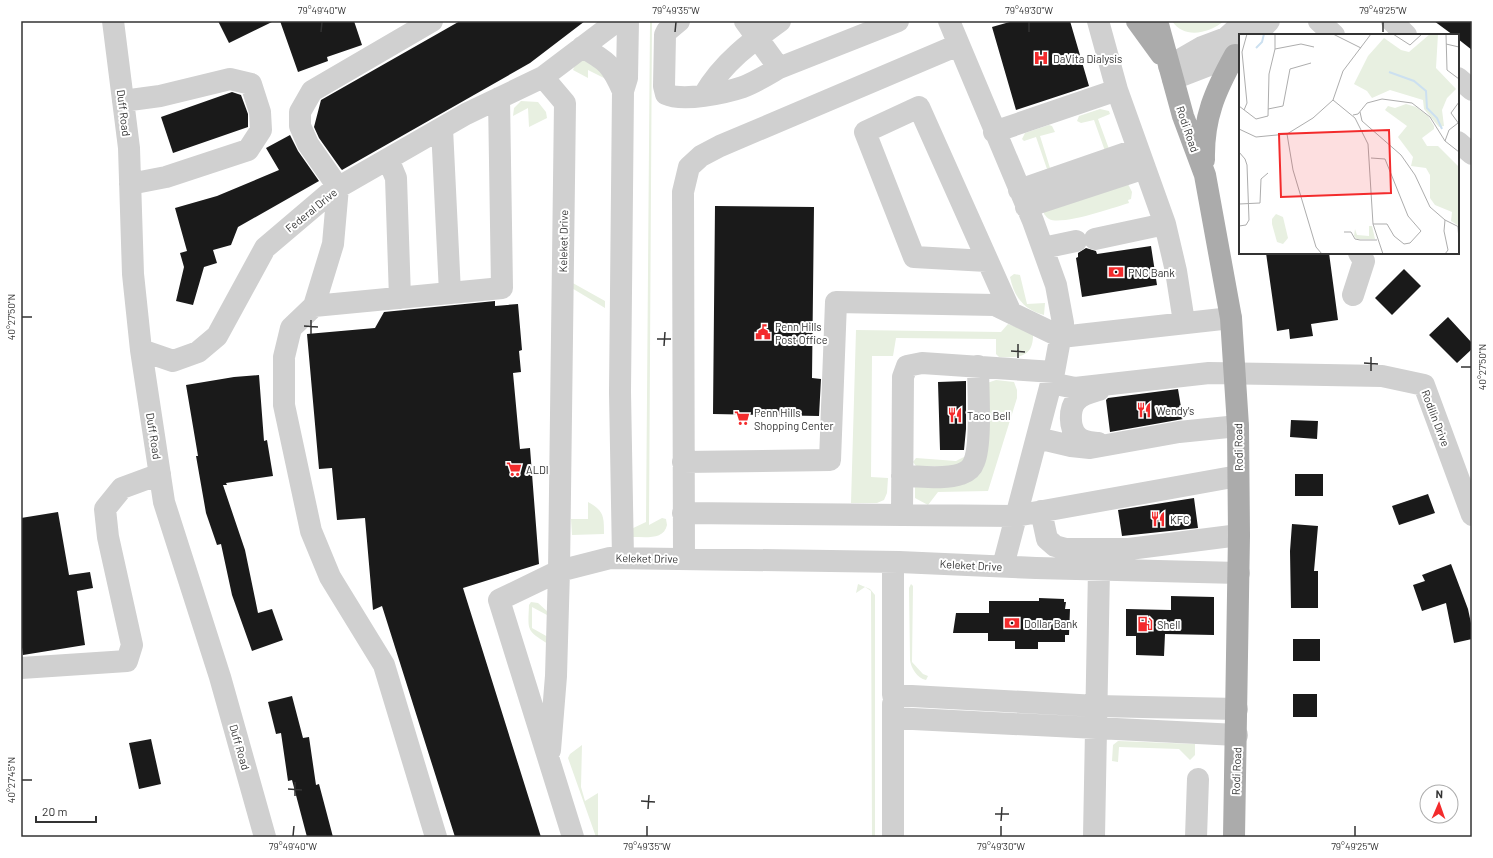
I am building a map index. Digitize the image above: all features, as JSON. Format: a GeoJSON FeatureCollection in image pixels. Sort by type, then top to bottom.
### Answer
{"type":"FeatureCollection","features":[{"type":"Feature","properties":{"kind":"main road","name":"Rodi Road"},"geometry":{"type":"LineString","coordinates":[[1137,21],[1171,72]]}},
{"type":"Feature","properties":{"kind":"main road","name":"Rodi Road"},"geometry":{"type":"LineString","coordinates":[[1157,21],[1183,116],[1205,175],[1231,318],[1238,426],[1239,535],[1234,837]]}},
{"type":"Feature","properties":{"kind":"main road"},"geometry":{"type":"LineString","coordinates":[[1205,175],[1204,134],[1206,121],[1215,93],[1238,53]]}},
{"type":"Feature","properties":{"kind":"street","name":"Duff Road"},"geometry":{"type":"LineString","coordinates":[[113,21],[129,148],[133,274],[141,350],[164,502],[220,677],[265,837]]}},
{"type":"Feature","properties":{"kind":"street"},"geometry":{"type":"LineString","coordinates":[[432,21],[312,91],[300,112],[300,126],[308,144],[338,188],[332,244],[314,306],[291,328],[284,357],[284,405],[311,531],[330,577],[384,665],[436,837]]}},
{"type":"Feature","properties":{"kind":"street","name":"Federal Drive"},"geometry":{"type":"LineString","coordinates":[[141,350],[173,361],[198,352],[217,336],[265,248],[338,188],[442,128],[543,77],[617,21]]}},
{"type":"Feature","properties":{"kind":"street"},"geometry":{"type":"LineString","coordinates":[[623,558],[620,392],[623,91],[627,78],[628,21]]}},
{"type":"Feature","properties":{"kind":"street"},"geometry":{"type":"LineString","coordinates":[[679,21],[667,30],[665,35],[664,86],[666,94],[676,98],[704,95],[742,87],[759,80],[779,68],[898,21]]}},
{"type":"Feature","properties":{"kind":"street"},"geometry":{"type":"LineString","coordinates":[[704,95],[716,75],[751,29],[780,21]]}},
{"type":"Feature","properties":{"kind":"street"},"geometry":{"type":"LineString","coordinates":[[948,21],[1043,248],[1056,285],[1063,323],[1053,378],[1003,566]]}},
{"type":"Feature","properties":{"kind":"street"},"geometry":{"type":"LineString","coordinates":[[1098,21],[1117,90],[1165,224],[1176,271],[1184,322]]}},
{"type":"Feature","properties":{"kind":"street"},"geometry":{"type":"LineString","coordinates":[[1171,72],[1202,47],[1226,38],[1245,21]]}},
{"type":"Feature","properties":{"kind":"street"},"geometry":{"type":"LineString","coordinates":[[1257,34],[1269,21]]}},
{"type":"Feature","properties":{"kind":"street"},"geometry":{"type":"LineString","coordinates":[[1319,21],[1333,34]]}},
{"type":"Feature","properties":{"kind":"street"},"geometry":{"type":"LineString","coordinates":[[1392,21],[1405,34]]}},
{"type":"Feature","properties":{"kind":"street"},"geometry":{"type":"LineString","coordinates":[[751,29],[779,68]]}},
{"type":"Feature","properties":{"kind":"street"},"geometry":{"type":"LineString","coordinates":[[684,559],[683,192],[689,167],[701,156],[720,146],[958,45]]}},
{"type":"Feature","properties":{"kind":"street"},"geometry":{"type":"LineString","coordinates":[[582,47],[605,60],[616,74],[623,91]]}},
{"type":"Feature","properties":{"kind":"street"},"geometry":{"type":"LineString","coordinates":[[1171,72],[1238,53]]}},
{"type":"Feature","properties":{"kind":"street","name":"Keleket Drive"},"geometry":{"type":"LineString","coordinates":[[543,77],[565,103],[559,571],[610,558],[623,558],[893,562],[1239,573]]}},
{"type":"Feature","properties":{"kind":"street"},"geometry":{"type":"LineString","coordinates":[[123,101],[160,96],[230,79],[251,84],[260,112],[261,130],[248,150],[166,177],[130,184]]}},
{"type":"Feature","properties":{"kind":"street"},"geometry":{"type":"LineString","coordinates":[[1459,79],[1472,90]]}},
{"type":"Feature","properties":{"kind":"street"},"geometry":{"type":"LineString","coordinates":[[994,132],[1117,90]]}},
{"type":"Feature","properties":{"kind":"street"},"geometry":{"type":"LineString","coordinates":[[314,306],[502,288],[499,98]]}},
{"type":"Feature","properties":{"kind":"street"},"geometry":{"type":"LineString","coordinates":[[987,260],[914,257],[865,132],[919,107],[987,260],[1010,313]]}},
{"type":"Feature","properties":{"kind":"street"},"geometry":{"type":"LineString","coordinates":[[442,128],[450,293]]}},
{"type":"Feature","properties":{"kind":"street"},"geometry":{"type":"LineString","coordinates":[[1459,143],[1472,154]]}},
{"type":"Feature","properties":{"kind":"street"},"geometry":{"type":"LineString","coordinates":[[1023,198],[1141,158]]}},
{"type":"Feature","properties":{"kind":"street"},"geometry":{"type":"LineString","coordinates":[[388,159],[396,178],[400,298]]}},
{"type":"Feature","properties":{"kind":"street"},"geometry":{"type":"LineString","coordinates":[[1043,248],[1165,224]]}},
{"type":"Feature","properties":{"kind":"street"},"geometry":{"type":"LineString","coordinates":[[1353,295],[1365,256]]}},
{"type":"Feature","properties":{"kind":"street"},"geometry":{"type":"LineString","coordinates":[[683,462],[830,460],[836,302],[995,305],[1061,337],[1184,322],[1231,318]]}},
{"type":"Feature","properties":{"kind":"street"},"geometry":{"type":"LineString","coordinates":[[902,515],[903,377],[906,366],[922,363],[978,366],[1053,378],[1075,388],[1119,384],[1185,374],[1235,373]]}},
{"type":"Feature","properties":{"kind":"street"},"geometry":{"type":"LineString","coordinates":[[902,476],[950,476],[961,474],[969,469],[974,462],[978,438],[978,366]]}},
{"type":"Feature","properties":{"kind":"street","name":"Rodilin Drive"},"geometry":{"type":"LineString","coordinates":[[1235,373],[1382,376],[1424,385],[1472,516]]}},
{"type":"Feature","properties":{"kind":"street"},"geometry":{"type":"LineString","coordinates":[[1102,445],[1088,442],[1078,437],[1071,423],[1072,408],[1076,401],[1083,395],[1119,384]]}},
{"type":"Feature","properties":{"kind":"street"},"geometry":{"type":"LineString","coordinates":[[1037,438],[1071,446],[1090,448],[1179,432],[1238,426]]}},
{"type":"Feature","properties":{"kind":"street"},"geometry":{"type":"LineString","coordinates":[[21,668],[127,661],[132,645],[108,537],[106,509],[122,488],[160,474]]}},
{"type":"Feature","properties":{"kind":"street"},"geometry":{"type":"LineString","coordinates":[[683,513],[1016,516],[1238,476]]}},
{"type":"Feature","properties":{"kind":"street"},"geometry":{"type":"LineString","coordinates":[[1041,511],[1047,539],[1055,546],[1066,549],[1129,549],[1239,535]]}},
{"type":"Feature","properties":{"kind":"street"},"geometry":{"type":"LineString","coordinates":[[893,562],[893,837]]}},
{"type":"Feature","properties":{"kind":"street"},"geometry":{"type":"LineString","coordinates":[[1094,837],[1099,569]]}},
{"type":"Feature","properties":{"kind":"street"},"geometry":{"type":"LineString","coordinates":[[549,759],[556,676],[559,571],[499,600],[573,837]]}},
{"type":"Feature","properties":{"kind":"street"},"geometry":{"type":"LineString","coordinates":[[893,695],[1097,706],[1237,710]]}},
{"type":"Feature","properties":{"kind":"street"},"geometry":{"type":"LineString","coordinates":[[893,718],[1236,735]]}},
{"type":"Feature","properties":{"kind":"street"},"geometry":{"type":"LineString","coordinates":[[1196,837],[1198,779]]}},
{"type":"Feature","properties":{"kind":"green space"},"geometry":{"type":"Polygon","coordinates":[[[650,21],[652,21],[649,525],[662,518],[666,519],[667,525],[662,533],[654,537],[633,537],[629,530],[646,522],[650,21]]]}},
{"type":"Feature","properties":{"kind":"green space"},"geometry":{"type":"Polygon","coordinates":[[[1172,21],[1224,21],[1211,29],[1197,33],[1190,33],[1177,27],[1172,21]]]}},
{"type":"Feature","properties":{"kind":"green space"},"geometry":{"type":"Polygon","coordinates":[[[583,60],[595,61],[606,79],[588,70],[588,78],[573,70],[575,65],[583,60]]]}},
{"type":"Feature","properties":{"kind":"green space"},"geometry":{"type":"Polygon","coordinates":[[[521,101],[538,102],[546,112],[547,118],[529,127],[528,108],[513,116],[514,108],[521,101]]]}},
{"type":"Feature","properties":{"kind":"green space"},"geometry":{"type":"Polygon","coordinates":[[[1100,109],[1109,111],[1110,114],[1098,119],[1109,149],[1117,147],[1119,151],[1115,154],[1041,177],[1035,175],[1036,173],[1047,169],[1036,137],[1024,141],[1022,139],[1025,133],[1049,125],[1052,126],[1055,132],[1040,136],[1050,168],[1105,151],[1094,120],[1081,123],[1077,121],[1079,116],[1100,109]]]}},
{"type":"Feature","properties":{"kind":"green space"},"geometry":{"type":"Polygon","coordinates":[[[1128,184],[1132,192],[1131,199],[1128,200],[1129,203],[1089,215],[1065,220],[1049,219],[1044,214],[1044,208],[1128,184]]]}},
{"type":"Feature","properties":{"kind":"green space"},"geometry":{"type":"Polygon","coordinates":[[[1014,274],[1020,275],[1027,304],[1045,303],[1044,315],[1031,310],[1021,302],[1014,291],[1010,277],[1014,274]]]}},
{"type":"Feature","properties":{"kind":"green space"},"geometry":{"type":"Polygon","coordinates":[[[571,282],[605,301],[605,308],[570,287],[571,282]]]}},
{"type":"Feature","properties":{"kind":"green space"},"geometry":{"type":"Polygon","coordinates":[[[1008,324],[1033,333],[1031,347],[1024,355],[999,357],[996,354],[996,339],[896,338],[893,356],[872,356],[871,477],[888,478],[887,493],[884,500],[877,503],[851,503],[856,330],[1001,332],[1008,324]]]}},
{"type":"Feature","properties":{"kind":"green space"},"geometry":{"type":"Polygon","coordinates":[[[996,380],[1014,382],[1017,390],[1017,398],[988,491],[938,492],[928,505],[915,498],[915,487],[965,480],[987,383],[996,380]]]}},
{"type":"Feature","properties":{"kind":"green space"},"geometry":{"type":"Polygon","coordinates":[[[964,457],[969,457],[955,467],[916,466],[913,462],[916,458],[956,461],[964,457]]]}},
{"type":"Feature","properties":{"kind":"green space"},"geometry":{"type":"Polygon","coordinates":[[[588,502],[597,508],[602,515],[604,534],[572,535],[571,519],[588,519],[588,502]]]}},
{"type":"Feature","properties":{"kind":"green space"},"geometry":{"type":"Polygon","coordinates":[[[858,584],[870,589],[875,595],[875,837],[872,837],[871,591],[865,587],[856,593],[858,584]]]}},
{"type":"Feature","properties":{"kind":"green space"},"geometry":{"type":"Polygon","coordinates":[[[911,584],[913,586],[912,662],[923,674],[928,676],[926,680],[915,672],[910,660],[909,588],[911,584]]]}},
{"type":"Feature","properties":{"kind":"green space"},"geometry":{"type":"Polygon","coordinates":[[[531,602],[538,603],[548,612],[547,615],[532,607],[532,628],[548,637],[548,644],[536,636],[530,629],[529,605],[531,602]]]}},
{"type":"Feature","properties":{"kind":"green space"},"geometry":{"type":"Polygon","coordinates":[[[1118,741],[1195,744],[1195,755],[1190,760],[1179,749],[1119,747],[1118,762],[1112,761],[1113,745],[1118,741]]]}},
{"type":"Feature","properties":{"kind":"green space"},"geometry":{"type":"Polygon","coordinates":[[[582,745],[581,787],[585,801],[598,793],[598,837],[596,837],[568,758],[570,754],[582,745]]]}},
{"type":"Feature","properties":{"kind":"building"},"geometry":{"type":"Polygon","coordinates":[[[218,21],[274,21],[229,43],[218,21]]]}},
{"type":"Feature","properties":{"kind":"building"},"geometry":{"type":"Polygon","coordinates":[[[280,21],[354,21],[362,45],[327,57],[328,61],[298,72],[280,21]]]}},
{"type":"Feature","properties":{"kind":"building"},"geometry":{"type":"Polygon","coordinates":[[[460,21],[585,21],[530,63],[342,170],[319,138],[314,127],[321,100],[460,21]]]}},
{"type":"Feature","properties":{"kind":"building","name":"DaVita Dialysis"},"geometry":{"type":"Polygon","coordinates":[[[1013,21],[1070,21],[1089,86],[1016,110],[992,27],[1013,21]]]}},
{"type":"Feature","properties":{"kind":"building"},"geometry":{"type":"Polygon","coordinates":[[[1434,21],[1472,21],[1472,50],[1459,40],[1459,34],[1452,34],[1434,21]]]}},
{"type":"Feature","properties":{"kind":"building"},"geometry":{"type":"Polygon","coordinates":[[[232,92],[241,95],[248,114],[248,127],[173,153],[161,117],[232,92]]]}},
{"type":"Feature","properties":{"kind":"building"},"geometry":{"type":"Polygon","coordinates":[[[290,135],[298,151],[319,181],[238,227],[231,245],[213,250],[217,263],[204,267],[193,305],[176,301],[184,267],[180,253],[187,251],[175,208],[217,196],[279,170],[266,148],[290,135]]]}},
{"type":"Feature","properties":{"kind":"building","name":"Penn Hills Post Office"},"geometry":{"type":"Polygon","coordinates":[[[715,206],[814,207],[812,378],[821,379],[819,416],[713,414],[715,206]]]}},
{"type":"Feature","properties":{"kind":"building","name":"PNC Bank"},"geometry":{"type":"Polygon","coordinates":[[[1151,246],[1157,285],[1082,297],[1076,258],[1078,257],[1078,253],[1086,248],[1096,251],[1097,254],[1151,246]]]}},
{"type":"Feature","properties":{"kind":"building"},"geometry":{"type":"Polygon","coordinates":[[[1266,254],[1329,254],[1338,320],[1311,324],[1313,336],[1290,339],[1289,329],[1277,331],[1266,254]]]}},
{"type":"Feature","properties":{"kind":"building"},"geometry":{"type":"Polygon","coordinates":[[[1404,269],[1421,286],[1392,315],[1375,298],[1404,269]]]}},
{"type":"Feature","properties":{"kind":"building"},"geometry":{"type":"Polygon","coordinates":[[[495,301],[495,306],[518,304],[522,350],[519,351],[521,372],[513,373],[520,449],[530,448],[539,564],[463,588],[541,837],[455,837],[382,606],[373,610],[365,518],[337,520],[332,468],[319,469],[307,334],[375,328],[384,312],[495,301]]]}},
{"type":"Feature","properties":{"kind":"building"},"geometry":{"type":"Polygon","coordinates":[[[1448,317],[1472,343],[1472,349],[1457,363],[1429,335],[1448,317]]]}},
{"type":"Feature","properties":{"kind":"building"},"geometry":{"type":"Polygon","coordinates":[[[259,375],[264,441],[267,440],[273,476],[226,483],[227,485],[223,485],[245,550],[258,613],[272,609],[283,640],[252,651],[232,595],[221,544],[217,545],[206,513],[186,385],[234,377],[259,375]]]}},
{"type":"Feature","properties":{"kind":"building","name":"Taco Bell"},"geometry":{"type":"Polygon","coordinates":[[[966,381],[966,429],[964,450],[940,450],[938,382],[966,381]]]}},
{"type":"Feature","properties":{"kind":"building","name":"Wendy's"},"geometry":{"type":"Polygon","coordinates":[[[1178,389],[1183,419],[1110,432],[1106,400],[1108,398],[1178,389]]]}},
{"type":"Feature","properties":{"kind":"building"},"geometry":{"type":"Polygon","coordinates":[[[1291,420],[1318,421],[1317,439],[1290,437],[1291,420]]]}},
{"type":"Feature","properties":{"kind":"building"},"geometry":{"type":"Polygon","coordinates":[[[1295,474],[1323,474],[1323,496],[1295,496],[1295,474]]]}},
{"type":"Feature","properties":{"kind":"building"},"geometry":{"type":"Polygon","coordinates":[[[1428,494],[1435,513],[1399,525],[1392,506],[1428,494]]]}},
{"type":"Feature","properties":{"kind":"building","name":"KFC"},"geometry":{"type":"Polygon","coordinates":[[[1194,498],[1198,528],[1122,536],[1118,510],[1194,498]]]}},
{"type":"Feature","properties":{"kind":"building"},"geometry":{"type":"Polygon","coordinates":[[[58,512],[69,575],[90,572],[93,588],[77,591],[85,645],[23,655],[21,640],[21,518],[58,512]]]}},
{"type":"Feature","properties":{"kind":"building"},"geometry":{"type":"Polygon","coordinates":[[[1292,524],[1318,526],[1314,571],[1318,571],[1318,608],[1291,608],[1290,551],[1292,524]]]}},
{"type":"Feature","properties":{"kind":"building"},"geometry":{"type":"Polygon","coordinates":[[[1451,564],[1468,609],[1472,628],[1472,639],[1454,643],[1446,603],[1422,611],[1413,585],[1425,581],[1422,575],[1451,564]]]}},
{"type":"Feature","properties":{"kind":"building"},"geometry":{"type":"Polygon","coordinates":[[[1171,596],[1214,597],[1214,635],[1165,634],[1164,656],[1136,655],[1136,636],[1126,636],[1126,609],[1171,610],[1171,596]]]}},
{"type":"Feature","properties":{"kind":"building","name":"Dollar Bank"},"geometry":{"type":"Polygon","coordinates":[[[1039,598],[1064,599],[1064,602],[1066,602],[1065,609],[1070,609],[1069,635],[1065,635],[1065,642],[1038,642],[1038,649],[1015,649],[1015,641],[988,641],[988,633],[953,633],[956,613],[989,613],[989,601],[1039,601],[1039,598]]]}},
{"type":"Feature","properties":{"kind":"building"},"geometry":{"type":"Polygon","coordinates":[[[1293,639],[1320,639],[1320,661],[1293,661],[1293,639]]]}},
{"type":"Feature","properties":{"kind":"building"},"geometry":{"type":"Polygon","coordinates":[[[1293,694],[1317,694],[1317,717],[1293,717],[1293,694]]]}},
{"type":"Feature","properties":{"kind":"building"},"geometry":{"type":"Polygon","coordinates":[[[292,696],[303,738],[309,737],[316,785],[319,784],[333,837],[307,837],[292,780],[288,781],[281,733],[276,734],[268,702],[292,696]]]}},
{"type":"Feature","properties":{"kind":"building"},"geometry":{"type":"Polygon","coordinates":[[[151,739],[161,784],[139,789],[129,743],[151,739]]]}},
{"type":"Feature","properties":{"kind":"place","name":"DaVita Dialysis"},"geometry":{"type":"Point","coordinates":[1041,58]}},
{"type":"Feature","properties":{"kind":"place","name":"PNC Bank"},"geometry":{"type":"Point","coordinates":[1116,272]}},
{"type":"Feature","properties":{"kind":"place","name":"Penn Hills Post Office"},"geometry":{"type":"Point","coordinates":[763,332]}},
{"type":"Feature","properties":{"kind":"place","name":"Wendy's"},"geometry":{"type":"Point","coordinates":[1144,410]}},
{"type":"Feature","properties":{"kind":"place","name":"Taco Bell"},"geometry":{"type":"Point","coordinates":[955,415]}},
{"type":"Feature","properties":{"kind":"place","name":"Penn Hills Shopping Center"},"geometry":{"type":"Point","coordinates":[742,418]}},
{"type":"Feature","properties":{"kind":"place","name":"ALDI"},"geometry":{"type":"Point","coordinates":[514,469]}},
{"type":"Feature","properties":{"kind":"place","name":"KFC"},"geometry":{"type":"Point","coordinates":[1158,519]}},
{"type":"Feature","properties":{"kind":"place","name":"Dollar Bank"},"geometry":{"type":"Point","coordinates":[1012,623]}},
{"type":"Feature","properties":{"kind":"place","name":"Shell"},"geometry":{"type":"Point","coordinates":[1145,624]}}]}
